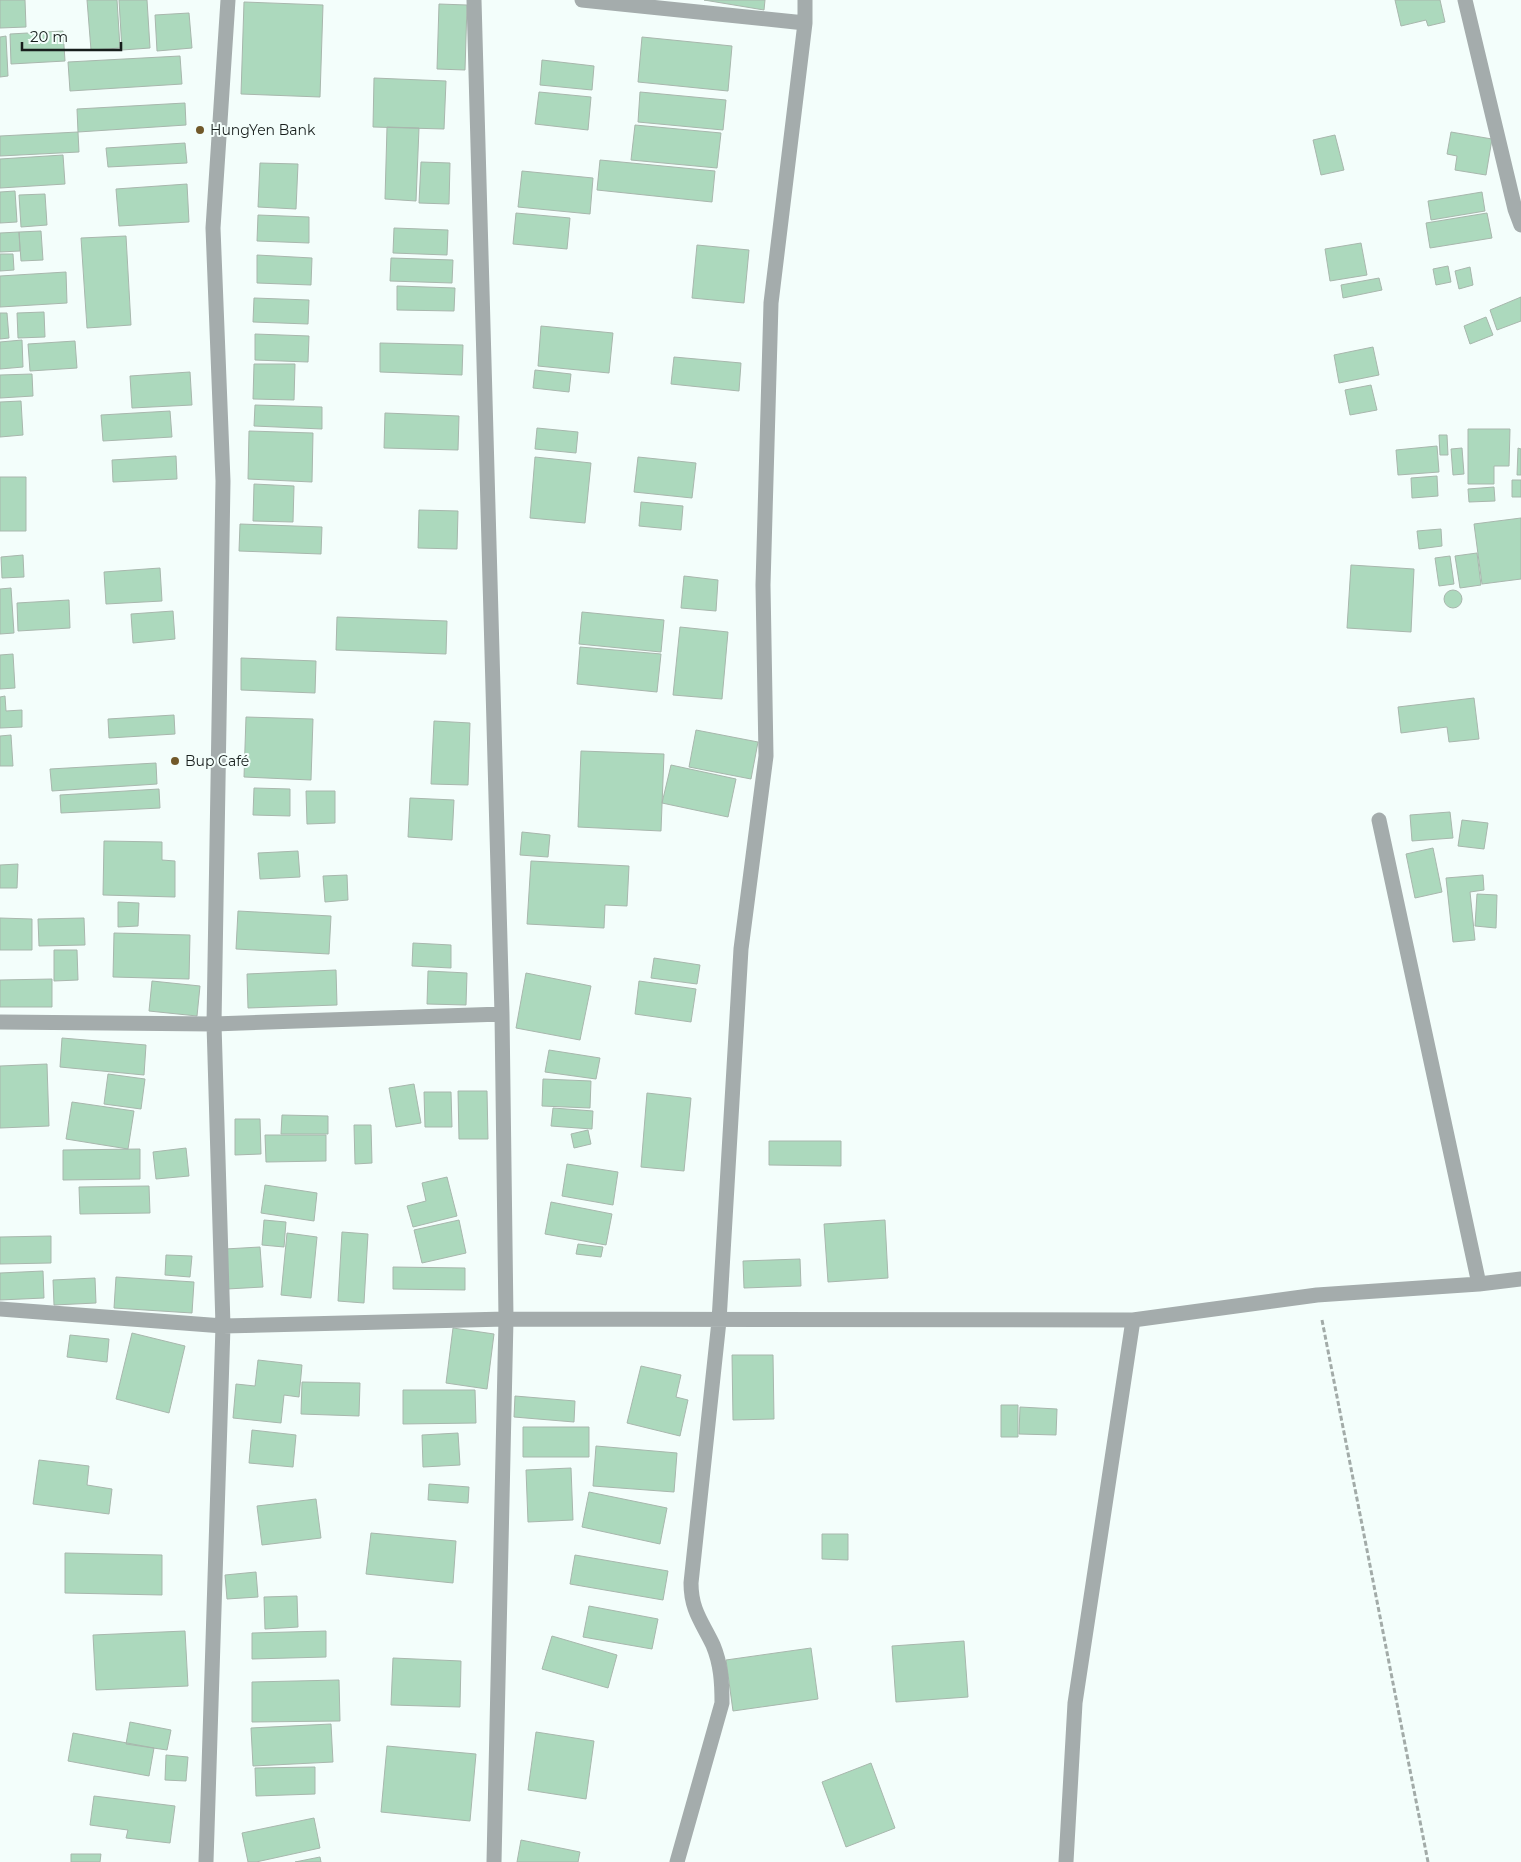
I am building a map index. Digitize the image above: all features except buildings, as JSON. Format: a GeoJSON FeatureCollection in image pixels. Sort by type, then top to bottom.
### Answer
{"type":"FeatureCollection","features":[{"type":"Feature","properties":{"kind":"street"},"geometry":{"type":"LineString","coordinates":[[206,1862],[223,1326],[214,1024],[223,481],[213,228],[228,0]]}},
{"type":"Feature","properties":{"kind":"street"},"geometry":{"type":"LineString","coordinates":[[474,0],[502,1014],[506,1319],[494,1862]]}},
{"type":"Feature","properties":{"kind":"street"},"geometry":{"type":"LineString","coordinates":[[582,0],[805,23]]}},
{"type":"Feature","properties":{"kind":"street"},"geometry":{"type":"LineString","coordinates":[[677,1862],[722,1703],[722,1677],[718,1661],[693,1604],[691,1583],[719,1321],[741,949],[766,756],[763,585],[771,303],[805,23],[805,0]]}},
{"type":"Feature","properties":{"kind":"street"},"geometry":{"type":"LineString","coordinates":[[1465,0],[1515,209],[1521,225]]}},
{"type":"Feature","properties":{"kind":"street"},"geometry":{"type":"LineString","coordinates":[[1379,820],[1479,1284]]}},
{"type":"Feature","properties":{"kind":"street"},"geometry":{"type":"LineString","coordinates":[[0,1022],[214,1024],[502,1014]]}},
{"type":"Feature","properties":{"kind":"street"},"geometry":{"type":"LineString","coordinates":[[0,1309],[223,1326],[506,1319],[719,1321],[1133,1320],[1317,1295],[1479,1284],[1521,1279]]}},
{"type":"Feature","properties":{"kind":"street"},"geometry":{"type":"LineString","coordinates":[[1066,1862],[1075,1703],[1133,1320]]}},
{"type":"Feature","properties":{"kind":"path"},"geometry":{"type":"LineString","coordinates":[[1317,1295],[1428,1862]]}},
{"type":"Feature","properties":{"kind":"place","name":"HungYen Bank"},"geometry":{"type":"Point","coordinates":[200,130]}},
{"type":"Feature","properties":{"kind":"place","name":"Bup Café"},"geometry":{"type":"Point","coordinates":[175,761]}}]}
